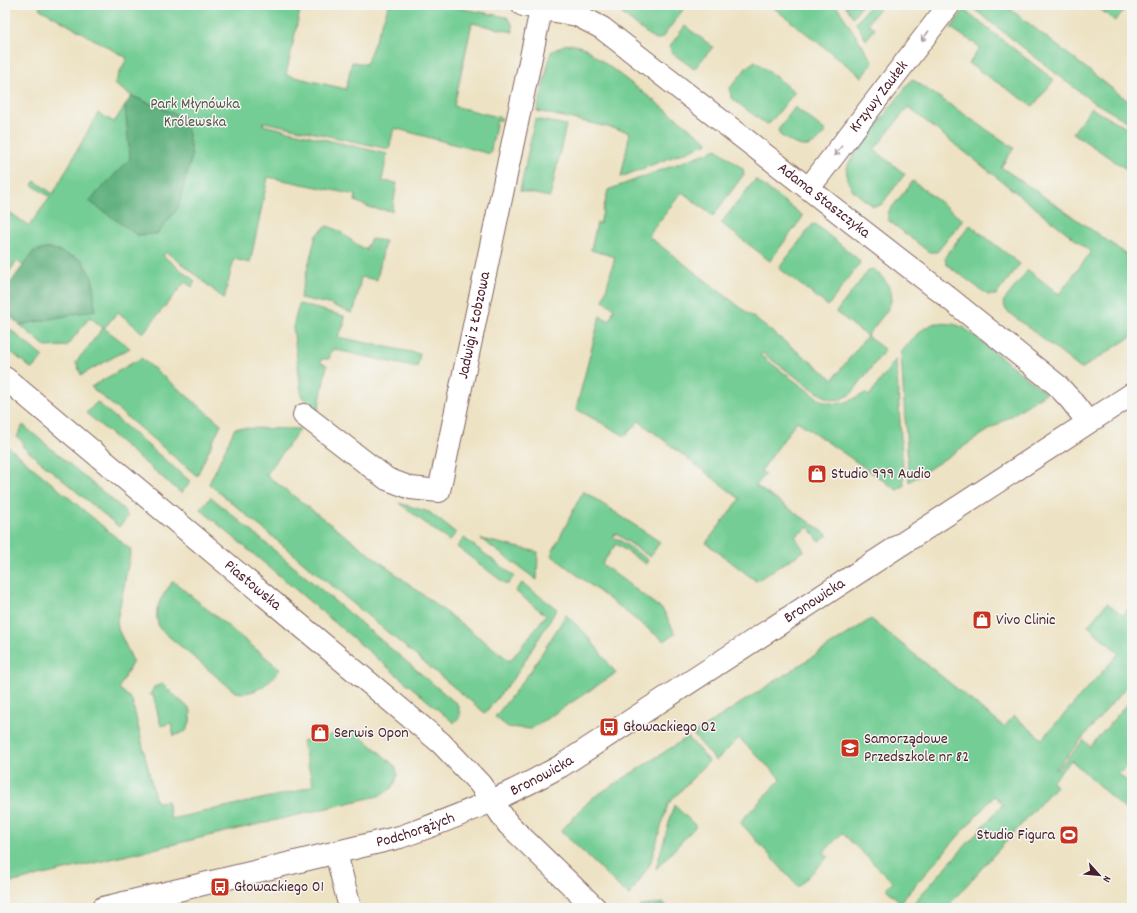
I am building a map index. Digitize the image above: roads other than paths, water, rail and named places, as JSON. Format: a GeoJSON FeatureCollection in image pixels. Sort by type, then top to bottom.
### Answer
{"type":"FeatureCollection","features":[{"type":"Feature","properties":{"kind":"street","name":"Krzywy Zaułek"},"geometry":{"type":"LineString","coordinates":[[809,188],[949,5]]}},
{"type":"Feature","properties":{"kind":"street","name":"Adama Staszczyka"},"geometry":{"type":"LineString","coordinates":[[536,6],[577,15],[596,24],[809,188],[1057,385],[1088,422]]}},
{"type":"Feature","properties":{"kind":"street","name":"Jadwigi z Łobzowa"},"geometry":{"type":"LineString","coordinates":[[304,415],[387,479],[407,488],[439,491],[536,6]]}},
{"type":"Feature","properties":{"kind":"street","name":"Piastowska"},"geometry":{"type":"LineString","coordinates":[[5,378],[441,743],[468,770],[493,801],[508,824],[595,908]]}},
{"type":"Feature","properties":{"kind":"street","name":"Bronowicka"},"geometry":{"type":"LineString","coordinates":[[493,801],[532,782],[567,762],[1132,394]]}},
{"type":"Feature","properties":{"kind":"street","name":"Podchorążych"},"geometry":{"type":"LineString","coordinates":[[103,908],[400,837],[444,822],[493,801]]}},
{"type":"Feature","properties":{"kind":"street"},"geometry":{"type":"LineString","coordinates":[[336,853],[350,908]]}},
{"type":"Feature","properties":{"kind":"place","name":"Studio 999 Audio"},"geometry":{"type":"Point","coordinates":[817,474]}},
{"type":"Feature","properties":{"kind":"place","name":"Vivo Clinic"},"geometry":{"type":"Point","coordinates":[982,620]}},
{"type":"Feature","properties":{"kind":"place","name":"Głowackiego 02"},"geometry":{"type":"Point","coordinates":[609,727]}},
{"type":"Feature","properties":{"kind":"place","name":"Serwis Opon"},"geometry":{"type":"Point","coordinates":[320,733]}},
{"type":"Feature","properties":{"kind":"place","name":"Samorządowe Przedszkole nr 82"},"geometry":{"type":"Point","coordinates":[850,748]}},
{"type":"Feature","properties":{"kind":"place","name":"Studio Figura"},"geometry":{"type":"Point","coordinates":[1069,835]}},
{"type":"Feature","properties":{"kind":"place","name":"Głowackiego 01"},"geometry":{"type":"Point","coordinates":[220,887]}},
{"type":"Feature","properties":{"kind":"park label","name":"Park Młynówka Królewska"},"geometry":{"type":"Point","coordinates":[195,113]}}]}
